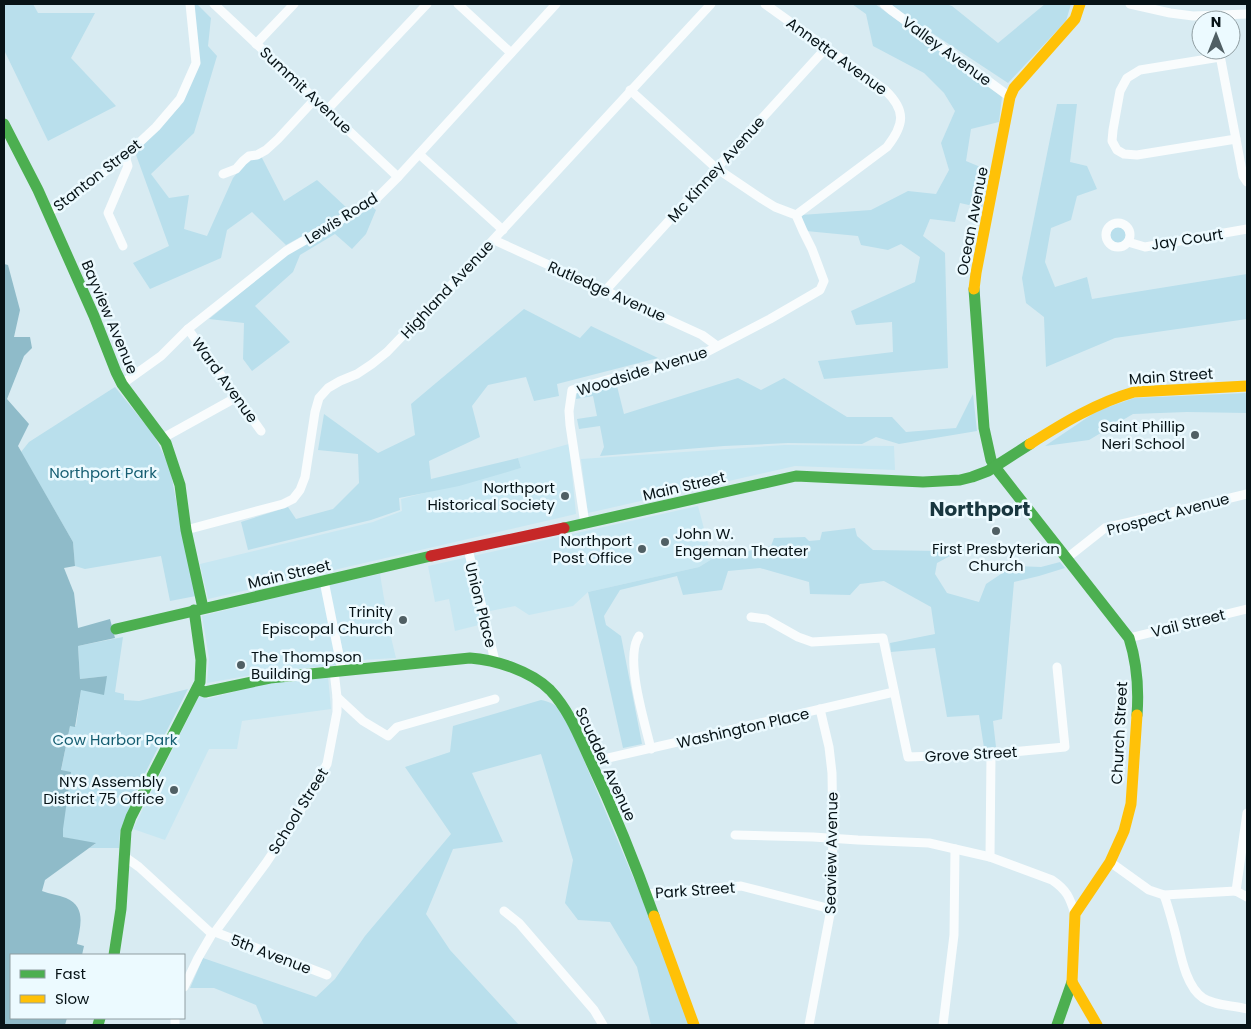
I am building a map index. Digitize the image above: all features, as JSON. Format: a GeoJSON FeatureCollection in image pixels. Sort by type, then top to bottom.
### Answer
{"type":"FeatureCollection","features":[{"type":"Feature","properties":{"kind":"main road","name":"Ocean Avenue"},"geometry":{"type":"LineString","coordinates":[[995,467],[991,460],[984,428],[974,291],[976,273],[1010,97],[1014,88],[1075,19],[1080,4]]}},
{"type":"Feature","properties":{"kind":"main road","name":"Bayview Avenue"},"geometry":{"type":"LineString","coordinates":[[4,124],[48,212],[122,384],[166,443],[180,485],[198,609],[201,660],[200,682],[143,792],[126,831],[120,922],[114,954]]}},
{"type":"Feature","properties":{"kind":"main road","name":"Main Street"},"geometry":{"type":"LineString","coordinates":[[116,629],[198,609],[796,476],[928,483],[972,477],[983,474],[995,467],[1066,422],[1092,408],[1126,394],[1247,386]]}},
{"type":"Feature","properties":{"kind":"main road","name":"Church Street"},"geometry":{"type":"LineString","coordinates":[[995,467],[1128,638],[1136,663],[1138,699],[1131,804],[1124,831],[1110,862],[1075,914],[1072,982]]}},
{"type":"Feature","properties":{"kind":"main road","name":"Scudder Avenue"},"geometry":{"type":"LineString","coordinates":[[197,688],[205,692],[270,678],[460,658],[478,658],[495,662],[529,676],[548,688],[570,717],[609,800],[694,1025]]}},
{"type":"Feature","properties":{"kind":"main road"},"geometry":{"type":"LineString","coordinates":[[1057,1025],[1072,982]]}},
{"type":"Feature","properties":{"kind":"main road"},"geometry":{"type":"LineString","coordinates":[[1072,982],[1098,1025]]}},
{"type":"Feature","properties":{"kind":"street","name":"Stanton Street"},"geometry":{"type":"LineString","coordinates":[[48,212],[83,189],[125,156],[156,127],[180,99],[196,63],[190,4]]}},
{"type":"Feature","properties":{"kind":"street","name":"Summit Avenue"},"geometry":{"type":"LineString","coordinates":[[214,4],[398,177]]}},
{"type":"Feature","properties":{"kind":"street"},"geometry":{"type":"LineString","coordinates":[[256,44],[294,4]]}},
{"type":"Feature","properties":{"kind":"street"},"geometry":{"type":"LineString","coordinates":[[327,110],[427,4]]}},
{"type":"Feature","properties":{"kind":"street"},"geometry":{"type":"LineString","coordinates":[[458,4],[511,53]]}},
{"type":"Feature","properties":{"kind":"street","name":"Lewis Road"},"geometry":{"type":"LineString","coordinates":[[122,384],[161,356],[188,329],[286,251],[375,200],[556,4]]}},
{"type":"Feature","properties":{"kind":"street","name":"Highland Avenue"},"geometry":{"type":"LineString","coordinates":[[186,530],[283,504],[293,499],[300,490],[305,477],[319,398],[328,388],[357,374],[387,352],[494,240],[711,4]]}},
{"type":"Feature","properties":{"kind":"street","name":"Annetta Avenue"},"geometry":{"type":"LineString","coordinates":[[765,4],[885,90],[894,98],[899,108],[901,121],[896,136],[886,147],[796,215]]}},
{"type":"Feature","properties":{"kind":"street","name":"Valley Avenue"},"geometry":{"type":"LineString","coordinates":[[884,4],[1010,97]]}},
{"type":"Feature","properties":{"kind":"street"},"geometry":{"type":"LineString","coordinates":[[1130,4],[1191,16]]}},
{"type":"Feature","properties":{"kind":"street","name":"Mc Kinney Avenue"},"geometry":{"type":"LineString","coordinates":[[605,291],[826,48]]}},
{"type":"Feature","properties":{"kind":"street"},"geometry":{"type":"LineString","coordinates":[[1191,59],[1140,70],[1127,78],[1120,91],[1113,130],[1112,141],[1117,150],[1124,154],[1137,154],[1236,139]]}},
{"type":"Feature","properties":{"kind":"street"},"geometry":{"type":"LineString","coordinates":[[1221,60],[1243,176],[1247,182]]}},
{"type":"Feature","properties":{"kind":"street"},"geometry":{"type":"LineString","coordinates":[[630,90],[716,168],[775,207],[796,215]]}},
{"type":"Feature","properties":{"kind":"street"},"geometry":{"type":"LineString","coordinates":[[223,174],[236,169],[250,156],[266,150],[314,99]]}},
{"type":"Feature","properties":{"kind":"street"},"geometry":{"type":"LineString","coordinates":[[419,154],[503,230]]}},
{"type":"Feature","properties":{"kind":"street"},"geometry":{"type":"LineString","coordinates":[[123,246],[108,213],[128,166],[125,156]]}},
{"type":"Feature","properties":{"kind":"street","name":"Woodside Avenue"},"geometry":{"type":"LineString","coordinates":[[585,524],[570,425],[569,410],[572,390],[699,356],[770,319],[820,290],[824,281],[812,248],[796,215]]}},
{"type":"Feature","properties":{"kind":"street","name":"Jay Court"},"geometry":{"type":"LineString","coordinates":[[1128,242],[1145,247],[1247,229]]}},
{"type":"Feature","properties":{"kind":"street","name":"Rutledge Avenue"},"geometry":{"type":"LineString","coordinates":[[494,240],[702,335],[717,346]]}},
{"type":"Feature","properties":{"kind":"street","name":"Ward Avenue"},"geometry":{"type":"LineString","coordinates":[[188,329],[261,431]]}},
{"type":"Feature","properties":{"kind":"street"},"geometry":{"type":"LineString","coordinates":[[163,438],[238,397]]}},
{"type":"Feature","properties":{"kind":"street","name":"Prospect Avenue"},"geometry":{"type":"LineString","coordinates":[[1067,558],[1105,528],[1247,494]]}},
{"type":"Feature","properties":{"kind":"street","name":"Union Place"},"geometry":{"type":"LineString","coordinates":[[468,549],[495,662]]}},
{"type":"Feature","properties":{"kind":"street","name":"School Street"},"geometry":{"type":"LineString","coordinates":[[185,985],[213,933],[266,863],[296,818],[327,764],[337,712],[338,670],[324,581]]}},
{"type":"Feature","properties":{"kind":"street","name":"Vail Street"},"geometry":{"type":"LineString","coordinates":[[1128,638],[1247,609]]}},
{"type":"Feature","properties":{"kind":"street","name":"Grove Street"},"geometry":{"type":"LineString","coordinates":[[751,617],[766,619],[798,637],[812,642],[883,638],[908,757],[991,754],[1065,747],[1057,667]]}},
{"type":"Feature","properties":{"kind":"street"},"geometry":{"type":"LineString","coordinates":[[639,636],[634,647],[636,683],[651,749]]}},
{"type":"Feature","properties":{"kind":"street","name":"Washington Place"},"geometry":{"type":"LineString","coordinates":[[592,762],[894,692]]}},
{"type":"Feature","properties":{"kind":"street"},"geometry":{"type":"LineString","coordinates":[[337,697],[363,721],[388,736],[397,727],[495,699]]}},
{"type":"Feature","properties":{"kind":"street","name":"Seaview Avenue"},"geometry":{"type":"LineString","coordinates":[[809,1025],[831,909],[833,838],[831,760],[820,709]]}},
{"type":"Feature","properties":{"kind":"street"},"geometry":{"type":"LineString","coordinates":[[990,857],[991,754]]}},
{"type":"Feature","properties":{"kind":"street"},"geometry":{"type":"LineString","coordinates":[[1236,891],[1247,813]]}},
{"type":"Feature","properties":{"kind":"street"},"geometry":{"type":"LineString","coordinates":[[736,835],[928,843],[990,857],[1052,880],[1061,886],[1069,896],[1075,914]]}},
{"type":"Feature","properties":{"kind":"street"},"geometry":{"type":"LineString","coordinates":[[943,1025],[954,935],[955,849]]}},
{"type":"Feature","properties":{"kind":"street","name":"5th Avenue"},"geometry":{"type":"LineString","coordinates":[[125,857],[139,867],[213,933],[327,975]]}},
{"type":"Feature","properties":{"kind":"street"},"geometry":{"type":"LineString","coordinates":[[1110,862],[1149,890],[1164,895],[1236,891],[1247,897]]}},
{"type":"Feature","properties":{"kind":"street","name":"Park Street"},"geometry":{"type":"LineString","coordinates":[[645,894],[740,886],[831,909]]}},
{"type":"Feature","properties":{"kind":"street"},"geometry":{"type":"LineString","coordinates":[[1164,895],[1185,972],[1193,989],[1203,999],[1218,1004],[1247,1009]]}},
{"type":"Feature","properties":{"kind":"street"},"geometry":{"type":"LineString","coordinates":[[504,911],[519,923],[594,1010],[603,1025]]}},
{"type":"Feature","properties":{"kind":"shaded area"},"geometry":{"type":"Polygon","coordinates":[[[4,264],[8,265],[20,310],[14,337],[30,337],[32,348],[24,356],[7,399],[29,424],[18,446],[73,542],[75,566],[64,568],[74,593],[78,628],[110,619],[115,638],[78,646],[80,679],[107,676],[104,695],[81,690],[75,727],[70,726],[61,770],[71,772],[63,837],[96,843],[45,880],[42,891],[66,898],[77,907],[80,912],[80,931],[77,944],[84,946],[82,954],[10,954],[10,1019],[67,1019],[65,1025],[4,1025],[4,264]]]}},
{"type":"Feature","properties":{"kind":"shaded area"},"geometry":{"type":"Polygon","coordinates":[[[569,444],[576,514],[208,599],[200,564],[373,522],[402,511],[401,499],[521,468],[518,458],[569,444]]]}},
{"type":"Feature","properties":{"kind":"shaded area"},"geometry":{"type":"Polygon","coordinates":[[[785,445],[894,446],[895,470],[795,466],[588,513],[581,459],[785,445]]]}},
{"type":"Feature","properties":{"kind":"shaded area"},"geometry":{"type":"Polygon","coordinates":[[[698,506],[712,559],[699,567],[588,592],[573,606],[529,615],[515,606],[485,612],[487,623],[455,631],[449,599],[435,602],[428,566],[698,506]]]}},
{"type":"Feature","properties":{"kind":"shaded area"},"geometry":{"type":"Polygon","coordinates":[[[380,574],[396,658],[345,661],[328,585],[380,574]]]}},
{"type":"Feature","properties":{"kind":"shaded area"},"geometry":{"type":"Polygon","coordinates":[[[322,586],[338,665],[275,671],[207,683],[209,658],[202,616],[322,586]]]}},
{"type":"Feature","properties":{"kind":"shaded area"},"geometry":{"type":"Polygon","coordinates":[[[328,677],[331,709],[242,721],[237,749],[209,749],[165,840],[133,829],[199,696],[207,699],[271,682],[328,677]]]}},
{"type":"Feature","properties":{"kind":"green space"},"geometry":{"type":"Polygon","coordinates":[[[4,4],[33,4],[38,13],[95,13],[71,58],[116,106],[48,141],[5,52],[4,4]]]}},
{"type":"Feature","properties":{"kind":"green space"},"geometry":{"type":"Polygon","coordinates":[[[194,4],[197,4],[211,18],[208,46],[217,56],[194,133],[151,174],[169,198],[189,195],[184,229],[207,236],[233,178],[246,162],[261,156],[284,201],[317,180],[349,210],[286,245],[252,212],[227,230],[221,258],[150,289],[133,263],[169,246],[135,152],[180,106],[198,68],[194,4]]]}},
{"type":"Feature","properties":{"kind":"green space"},"geometry":{"type":"Polygon","coordinates":[[[852,4],[875,4],[1002,97],[999,122],[971,129],[966,161],[990,171],[982,208],[960,203],[955,222],[930,219],[923,236],[945,253],[948,368],[824,379],[818,361],[893,352],[892,322],[856,325],[851,311],[915,282],[920,257],[901,244],[888,250],[861,245],[858,236],[806,231],[801,215],[871,210],[908,191],[936,194],[949,170],[941,143],[955,111],[944,93],[924,73],[873,46],[866,14],[852,4]]]}},
{"type":"Feature","properties":{"kind":"green space"},"geometry":{"type":"Polygon","coordinates":[[[888,4],[946,4],[952,6],[998,43],[1045,4],[1071,4],[1066,21],[1008,83],[888,4]]]}},
{"type":"Feature","properties":{"kind":"green space"},"geometry":{"type":"Polygon","coordinates":[[[1057,104],[1077,104],[1070,162],[1087,166],[1097,189],[1077,196],[1071,220],[1051,228],[1045,262],[1055,287],[1087,277],[1092,299],[1247,274],[1247,319],[1115,338],[1046,367],[1044,317],[1026,303],[1022,278],[1057,104]]]}},
{"type":"Feature","properties":{"kind":"green space"},"geometry":{"type":"Polygon","coordinates":[[[371,206],[376,210],[366,234],[352,249],[335,234],[300,255],[293,272],[255,306],[290,342],[252,371],[243,359],[244,323],[209,319],[289,253],[371,206]]]}},
{"type":"Feature","properties":{"kind":"green space"},"geometry":{"type":"Polygon","coordinates":[[[1118,225],[1125,228],[1128,235],[1125,242],[1118,245],[1111,242],[1108,235],[1111,228],[1118,225]]]}},
{"type":"Feature","properties":{"kind":"green space"},"geometry":{"type":"Polygon","coordinates":[[[524,309],[580,338],[591,326],[658,358],[557,384],[559,396],[534,401],[526,377],[488,385],[472,406],[480,437],[429,461],[431,479],[518,458],[521,468],[459,486],[399,498],[400,510],[371,520],[248,550],[241,522],[288,507],[296,519],[333,509],[359,483],[358,454],[318,450],[324,414],[378,453],[415,435],[411,404],[524,309]]]}},
{"type":"Feature","properties":{"kind":"green space"},"geometry":{"type":"Polygon","coordinates":[[[738,378],[761,390],[784,378],[847,417],[892,417],[906,432],[956,428],[973,394],[977,431],[899,444],[876,437],[862,444],[788,443],[600,456],[604,447],[600,426],[579,429],[577,419],[597,416],[593,396],[576,399],[577,392],[616,382],[624,414],[738,378]]]}},
{"type":"Feature","properties":{"kind":"green space","name":"Northport Park"},"geometry":{"type":"Polygon","coordinates":[[[115,387],[154,435],[170,468],[196,596],[170,601],[161,556],[85,569],[75,566],[73,542],[21,452],[29,442],[115,387]]]}},
{"type":"Feature","properties":{"kind":"green space"},"geometry":{"type":"Polygon","coordinates":[[[1247,393],[1247,413],[1187,412],[1133,414],[1089,440],[1045,446],[1097,411],[1134,398],[1247,393]]]}},
{"type":"Feature","properties":{"kind":"green space"},"geometry":{"type":"Polygon","coordinates":[[[855,528],[857,536],[873,550],[940,551],[974,543],[937,563],[935,574],[947,593],[979,602],[986,584],[1013,566],[1041,567],[1060,562],[1065,568],[1014,582],[1002,719],[993,721],[996,747],[984,748],[979,715],[947,717],[935,648],[891,652],[890,643],[935,634],[931,607],[884,581],[860,584],[850,595],[810,594],[809,582],[760,568],[728,571],[722,590],[683,595],[677,576],[620,590],[604,616],[606,625],[621,636],[642,744],[623,748],[588,592],[699,567],[712,559],[771,546],[774,538],[805,537],[809,541],[820,540],[822,532],[855,528]]]}},
{"type":"Feature","properties":{"kind":"green space","name":"Cow Harbor Park"},"geometry":{"type":"Polygon","coordinates":[[[123,637],[115,692],[124,694],[124,700],[139,701],[188,689],[139,785],[120,832],[119,848],[89,848],[95,844],[63,837],[61,771],[70,725],[76,726],[81,689],[107,676],[80,679],[78,646],[123,637]]]}},
{"type":"Feature","properties":{"kind":"green space"},"geometry":{"type":"Polygon","coordinates":[[[541,700],[557,707],[567,720],[641,896],[689,1025],[651,1025],[637,967],[610,922],[578,920],[565,903],[573,860],[541,754],[472,773],[503,842],[453,849],[426,914],[450,950],[519,1025],[264,1025],[256,1005],[214,988],[190,988],[203,958],[316,997],[335,979],[365,936],[451,834],[405,767],[450,752],[453,726],[541,700]]]}},
{"type":"Feature","properties":{"kind":"traffic: fast"},"geometry":{"type":"LineString","coordinates":[[4,124],[38,190],[122,384],[166,443],[180,485],[186,530],[203,608]]}},
{"type":"Feature","properties":{"kind":"traffic: fast"},"geometry":{"type":"LineString","coordinates":[[974,289],[984,428],[991,460],[1129,638],[1137,676],[1137,715]]}},
{"type":"Feature","properties":{"kind":"traffic: fast"},"geometry":{"type":"LineString","coordinates":[[564,528],[796,476],[923,482],[960,480],[988,471],[1030,444]]}},
{"type":"Feature","properties":{"kind":"traffic: fast"},"geometry":{"type":"LineString","coordinates":[[116,629],[431,556]]}},
{"type":"Feature","properties":{"kind":"traffic: fast"},"geometry":{"type":"LineString","coordinates":[[114,954],[121,909],[126,831],[131,817],[200,682],[201,660],[194,610]]}},
{"type":"Feature","properties":{"kind":"traffic: fast"},"geometry":{"type":"LineString","coordinates":[[197,689],[205,692],[270,678],[470,658],[491,661],[523,672],[550,690],[563,706],[573,724],[616,818],[654,916]]}},
{"type":"Feature","properties":{"kind":"traffic: fast"},"geometry":{"type":"LineString","coordinates":[[1057,1025],[1072,982]]}},
{"type":"Feature","properties":{"kind":"traffic: fast"},"geometry":{"type":"LineString","coordinates":[[98,1025],[100,1019]]}},
{"type":"Feature","properties":{"kind":"traffic: slow"},"geometry":{"type":"LineString","coordinates":[[974,289],[1010,97],[1014,88],[1075,19],[1080,4]]}},
{"type":"Feature","properties":{"kind":"traffic: slow"},"geometry":{"type":"LineString","coordinates":[[1030,444],[1067,421],[1093,408],[1134,392],[1247,386]]}},
{"type":"Feature","properties":{"kind":"traffic: slow"},"geometry":{"type":"LineString","coordinates":[[1097,1025],[1072,982],[1075,914],[1110,862],[1124,831],[1131,804],[1137,715]]}},
{"type":"Feature","properties":{"kind":"traffic: slow"},"geometry":{"type":"LineString","coordinates":[[654,916],[694,1025]]}},
{"type":"Feature","properties":{"kind":"traffic: jam"},"geometry":{"type":"LineString","coordinates":[[431,556],[564,528]]}},
{"type":"Feature","properties":{"kind":"place","name":"Saint Phillip Neri School"},"geometry":{"type":"Point","coordinates":[1195,435]}},
{"type":"Feature","properties":{"kind":"place","name":"Northport Historical Society"},"geometry":{"type":"Point","coordinates":[565,496]}},
{"type":"Feature","properties":{"kind":"place","name":"First Presbyterian Church"},"geometry":{"type":"Point","coordinates":[996,531]}},
{"type":"Feature","properties":{"kind":"place","name":"John W. Engeman Theater"},"geometry":{"type":"Point","coordinates":[665,542]}},
{"type":"Feature","properties":{"kind":"place","name":"Northport Post Office"},"geometry":{"type":"Point","coordinates":[642,549]}},
{"type":"Feature","properties":{"kind":"place","name":"Trinity Episcopal Church"},"geometry":{"type":"Point","coordinates":[403,620]}},
{"type":"Feature","properties":{"kind":"place","name":"The Thompson Building"},"geometry":{"type":"Point","coordinates":[241,665]}},
{"type":"Feature","properties":{"kind":"place","name":"NYS Assembly District 75 Office"},"geometry":{"type":"Point","coordinates":[174,790]}},
{"type":"Feature","properties":{"kind":"district","name":"Northport"},"geometry":{"type":"Point","coordinates":[980,509]}}]}
